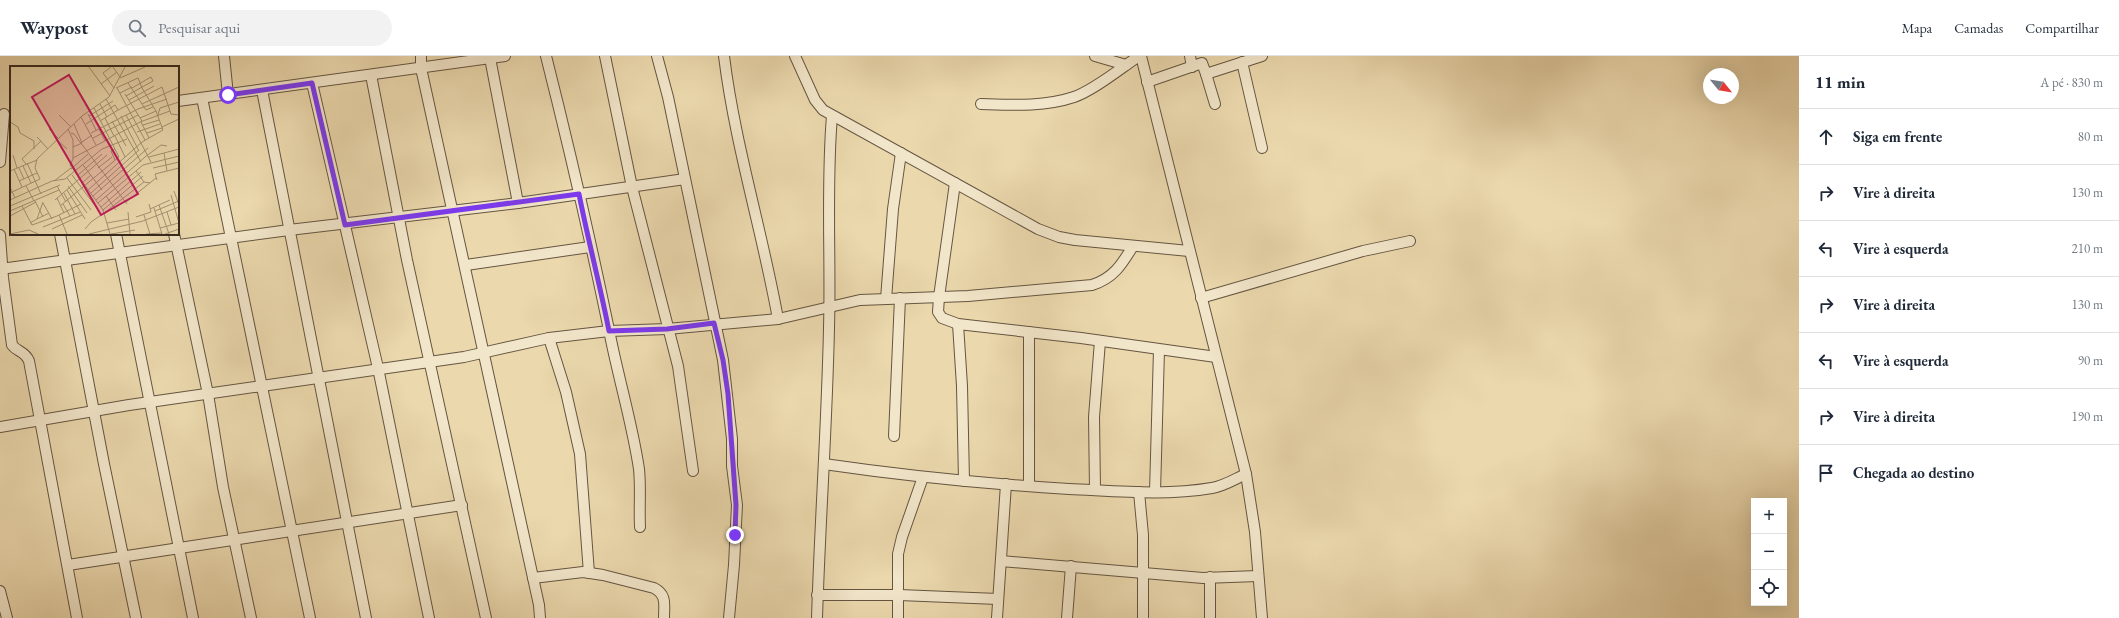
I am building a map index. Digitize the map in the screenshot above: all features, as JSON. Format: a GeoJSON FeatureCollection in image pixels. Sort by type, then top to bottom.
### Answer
{"type":"FeatureCollection","features":[{"type":"Feature","properties":{"kind":"street"},"geometry":{"type":"LineString","coordinates":[[224,56],[228,95]]}},
{"type":"Feature","properties":{"kind":"street"},"geometry":{"type":"LineString","coordinates":[[421,56],[421,68],[466,265],[483,352],[539,605],[540,618]]}},
{"type":"Feature","properties":{"kind":"street"},"geometry":{"type":"LineString","coordinates":[[179,101],[505,56]]}},
{"type":"Feature","properties":{"kind":"street"},"geometry":{"type":"LineString","coordinates":[[546,56],[590,247],[598,275],[609,331],[625,398],[639,471],[640,527]]}},
{"type":"Feature","properties":{"kind":"street"},"geometry":{"type":"LineString","coordinates":[[604,56],[632,186],[667,329],[678,366],[693,471]]}},
{"type":"Feature","properties":{"kind":"street"},"geometry":{"type":"LineString","coordinates":[[657,56],[668,97],[714,323],[723,360],[728,394],[736,505],[734,565],[729,618]]}},
{"type":"Feature","properties":{"kind":"street"},"geometry":{"type":"LineString","coordinates":[[724,56],[738,143],[768,266],[778,318]]}},
{"type":"Feature","properties":{"kind":"street"},"geometry":{"type":"LineString","coordinates":[[795,56],[815,100],[823,110],[1038,229],[1059,237],[1190,251]]}},
{"type":"Feature","properties":{"kind":"street"},"geometry":{"type":"LineString","coordinates":[[1096,56],[1126,65]]}},
{"type":"Feature","properties":{"kind":"street"},"geometry":{"type":"LineString","coordinates":[[980,104],[1039,105],[1076,96],[1140,56],[1246,474],[1255,532],[1262,618]]}},
{"type":"Feature","properties":{"kind":"street"},"geometry":{"type":"LineString","coordinates":[[1190,56],[1192,67]]}},
{"type":"Feature","properties":{"kind":"street"},"geometry":{"type":"LineString","coordinates":[[1206,74],[1262,56]]}},
{"type":"Feature","properties":{"kind":"street"},"geometry":{"type":"LineString","coordinates":[[490,58],[518,203]]}},
{"type":"Feature","properties":{"kind":"street"},"geometry":{"type":"LineString","coordinates":[[1242,62],[1262,148]]}},
{"type":"Feature","properties":{"kind":"street"},"geometry":{"type":"LineString","coordinates":[[1147,82],[1202,63],[1215,104]]}},
{"type":"Feature","properties":{"kind":"street"},"geometry":{"type":"LineString","coordinates":[[371,75],[429,361],[486,618]]}},
{"type":"Feature","properties":{"kind":"street"},"geometry":{"type":"LineString","coordinates":[[312,83],[378,368],[429,618]]}},
{"type":"Feature","properties":{"kind":"street"},"geometry":{"type":"LineString","coordinates":[[262,90],[366,618]]}},
{"type":"Feature","properties":{"kind":"street"},"geometry":{"type":"LineString","coordinates":[[202,98],[310,618]]}},
{"type":"Feature","properties":{"kind":"street"},"geometry":{"type":"LineString","coordinates":[[0,162],[5,114]]}},
{"type":"Feature","properties":{"kind":"street"},"geometry":{"type":"LineString","coordinates":[[817,618],[830,308],[829,150],[832,116]]}},
{"type":"Feature","properties":{"kind":"street"},"geometry":{"type":"LineString","coordinates":[[886,299],[893,209],[901,153]]}},
{"type":"Feature","properties":{"kind":"street"},"geometry":{"type":"LineString","coordinates":[[1,269],[177,247],[290,230],[345,225],[518,203],[685,179]]}},
{"type":"Feature","properties":{"kind":"street"},"geometry":{"type":"LineString","coordinates":[[955,183],[939,297],[938,312],[942,318],[958,324],[1216,357]]}},
{"type":"Feature","properties":{"kind":"street"},"geometry":{"type":"LineString","coordinates":[[0,235],[1,269],[12,345],[14,348],[24,352],[29,360],[77,618]]}},
{"type":"Feature","properties":{"kind":"street"},"geometry":{"type":"LineString","coordinates":[[60,235],[136,618]]}},
{"type":"Feature","properties":{"kind":"street"},"geometry":{"type":"LineString","coordinates":[[116,235],[133,311],[149,402],[180,548],[193,618]]}},
{"type":"Feature","properties":{"kind":"street"},"geometry":{"type":"LineString","coordinates":[[174,235],[208,394],[224,488],[251,618]]}},
{"type":"Feature","properties":{"kind":"street"},"geometry":{"type":"LineString","coordinates":[[1201,298],[1363,251],[1410,241]]}},
{"type":"Feature","properties":{"kind":"street"},"geometry":{"type":"LineString","coordinates":[[0,427],[149,402],[429,361],[483,352],[549,338],[609,331],[667,329],[714,323],[778,318],[830,308],[860,300],[968,296],[1092,285],[1106,280],[1122,264],[1134,246]]}},
{"type":"Feature","properties":{"kind":"street"},"geometry":{"type":"LineString","coordinates":[[466,265],[590,247]]}},
{"type":"Feature","properties":{"kind":"street"},"geometry":{"type":"LineString","coordinates":[[894,436],[900,298]]}},
{"type":"Feature","properties":{"kind":"street"},"geometry":{"type":"LineString","coordinates":[[958,324],[962,386],[964,481]]}},
{"type":"Feature","properties":{"kind":"street"},"geometry":{"type":"LineString","coordinates":[[1029,332],[1029,486]]}},
{"type":"Feature","properties":{"kind":"street"},"geometry":{"type":"LineString","coordinates":[[549,338],[566,392],[580,454],[589,573]]}},
{"type":"Feature","properties":{"kind":"street"},"geometry":{"type":"LineString","coordinates":[[1095,490],[1094,417],[1100,341]]}},
{"type":"Feature","properties":{"kind":"street"},"geometry":{"type":"LineString","coordinates":[[1155,492],[1159,350]]}},
{"type":"Feature","properties":{"kind":"street"},"geometry":{"type":"LineString","coordinates":[[824,464],[964,481],[1139,492],[1213,488],[1246,474]]}},
{"type":"Feature","properties":{"kind":"street"},"geometry":{"type":"LineString","coordinates":[[898,618],[898,554],[923,477]]}},
{"type":"Feature","properties":{"kind":"street"},"geometry":{"type":"LineString","coordinates":[[998,618],[1006,484]]}},
{"type":"Feature","properties":{"kind":"street"},"geometry":{"type":"LineString","coordinates":[[1139,492],[1143,535],[1143,618]]}},
{"type":"Feature","properties":{"kind":"street"},"geometry":{"type":"LineString","coordinates":[[68,566],[292,530],[347,523],[408,512],[462,505]]}},
{"type":"Feature","properties":{"kind":"street"},"geometry":{"type":"LineString","coordinates":[[1001,561],[1210,578],[1258,576]]}},
{"type":"Feature","properties":{"kind":"street"},"geometry":{"type":"LineString","coordinates":[[1067,618],[1071,566]]}},
{"type":"Feature","properties":{"kind":"street"},"geometry":{"type":"LineString","coordinates":[[533,578],[569,573],[589,573],[654,588],[662,592],[665,598],[664,618]]}},
{"type":"Feature","properties":{"kind":"street"},"geometry":{"type":"LineString","coordinates":[[1210,578],[1210,618]]}},
{"type":"Feature","properties":{"kind":"street"},"geometry":{"type":"LineString","coordinates":[[0,592],[6,607],[7,618]]}},
{"type":"Feature","properties":{"kind":"street"},"geometry":{"type":"LineString","coordinates":[[818,596],[899,595],[998,599]]}},
{"type":"Feature","properties":{"kind":"route"},"geometry":{"type":"LineString","coordinates":[[228,95],[312,83],[345,225],[579,194],[590,247],[598,275],[609,331],[667,329],[714,323],[723,360],[728,394],[736,505],[735,535]]}}]}
